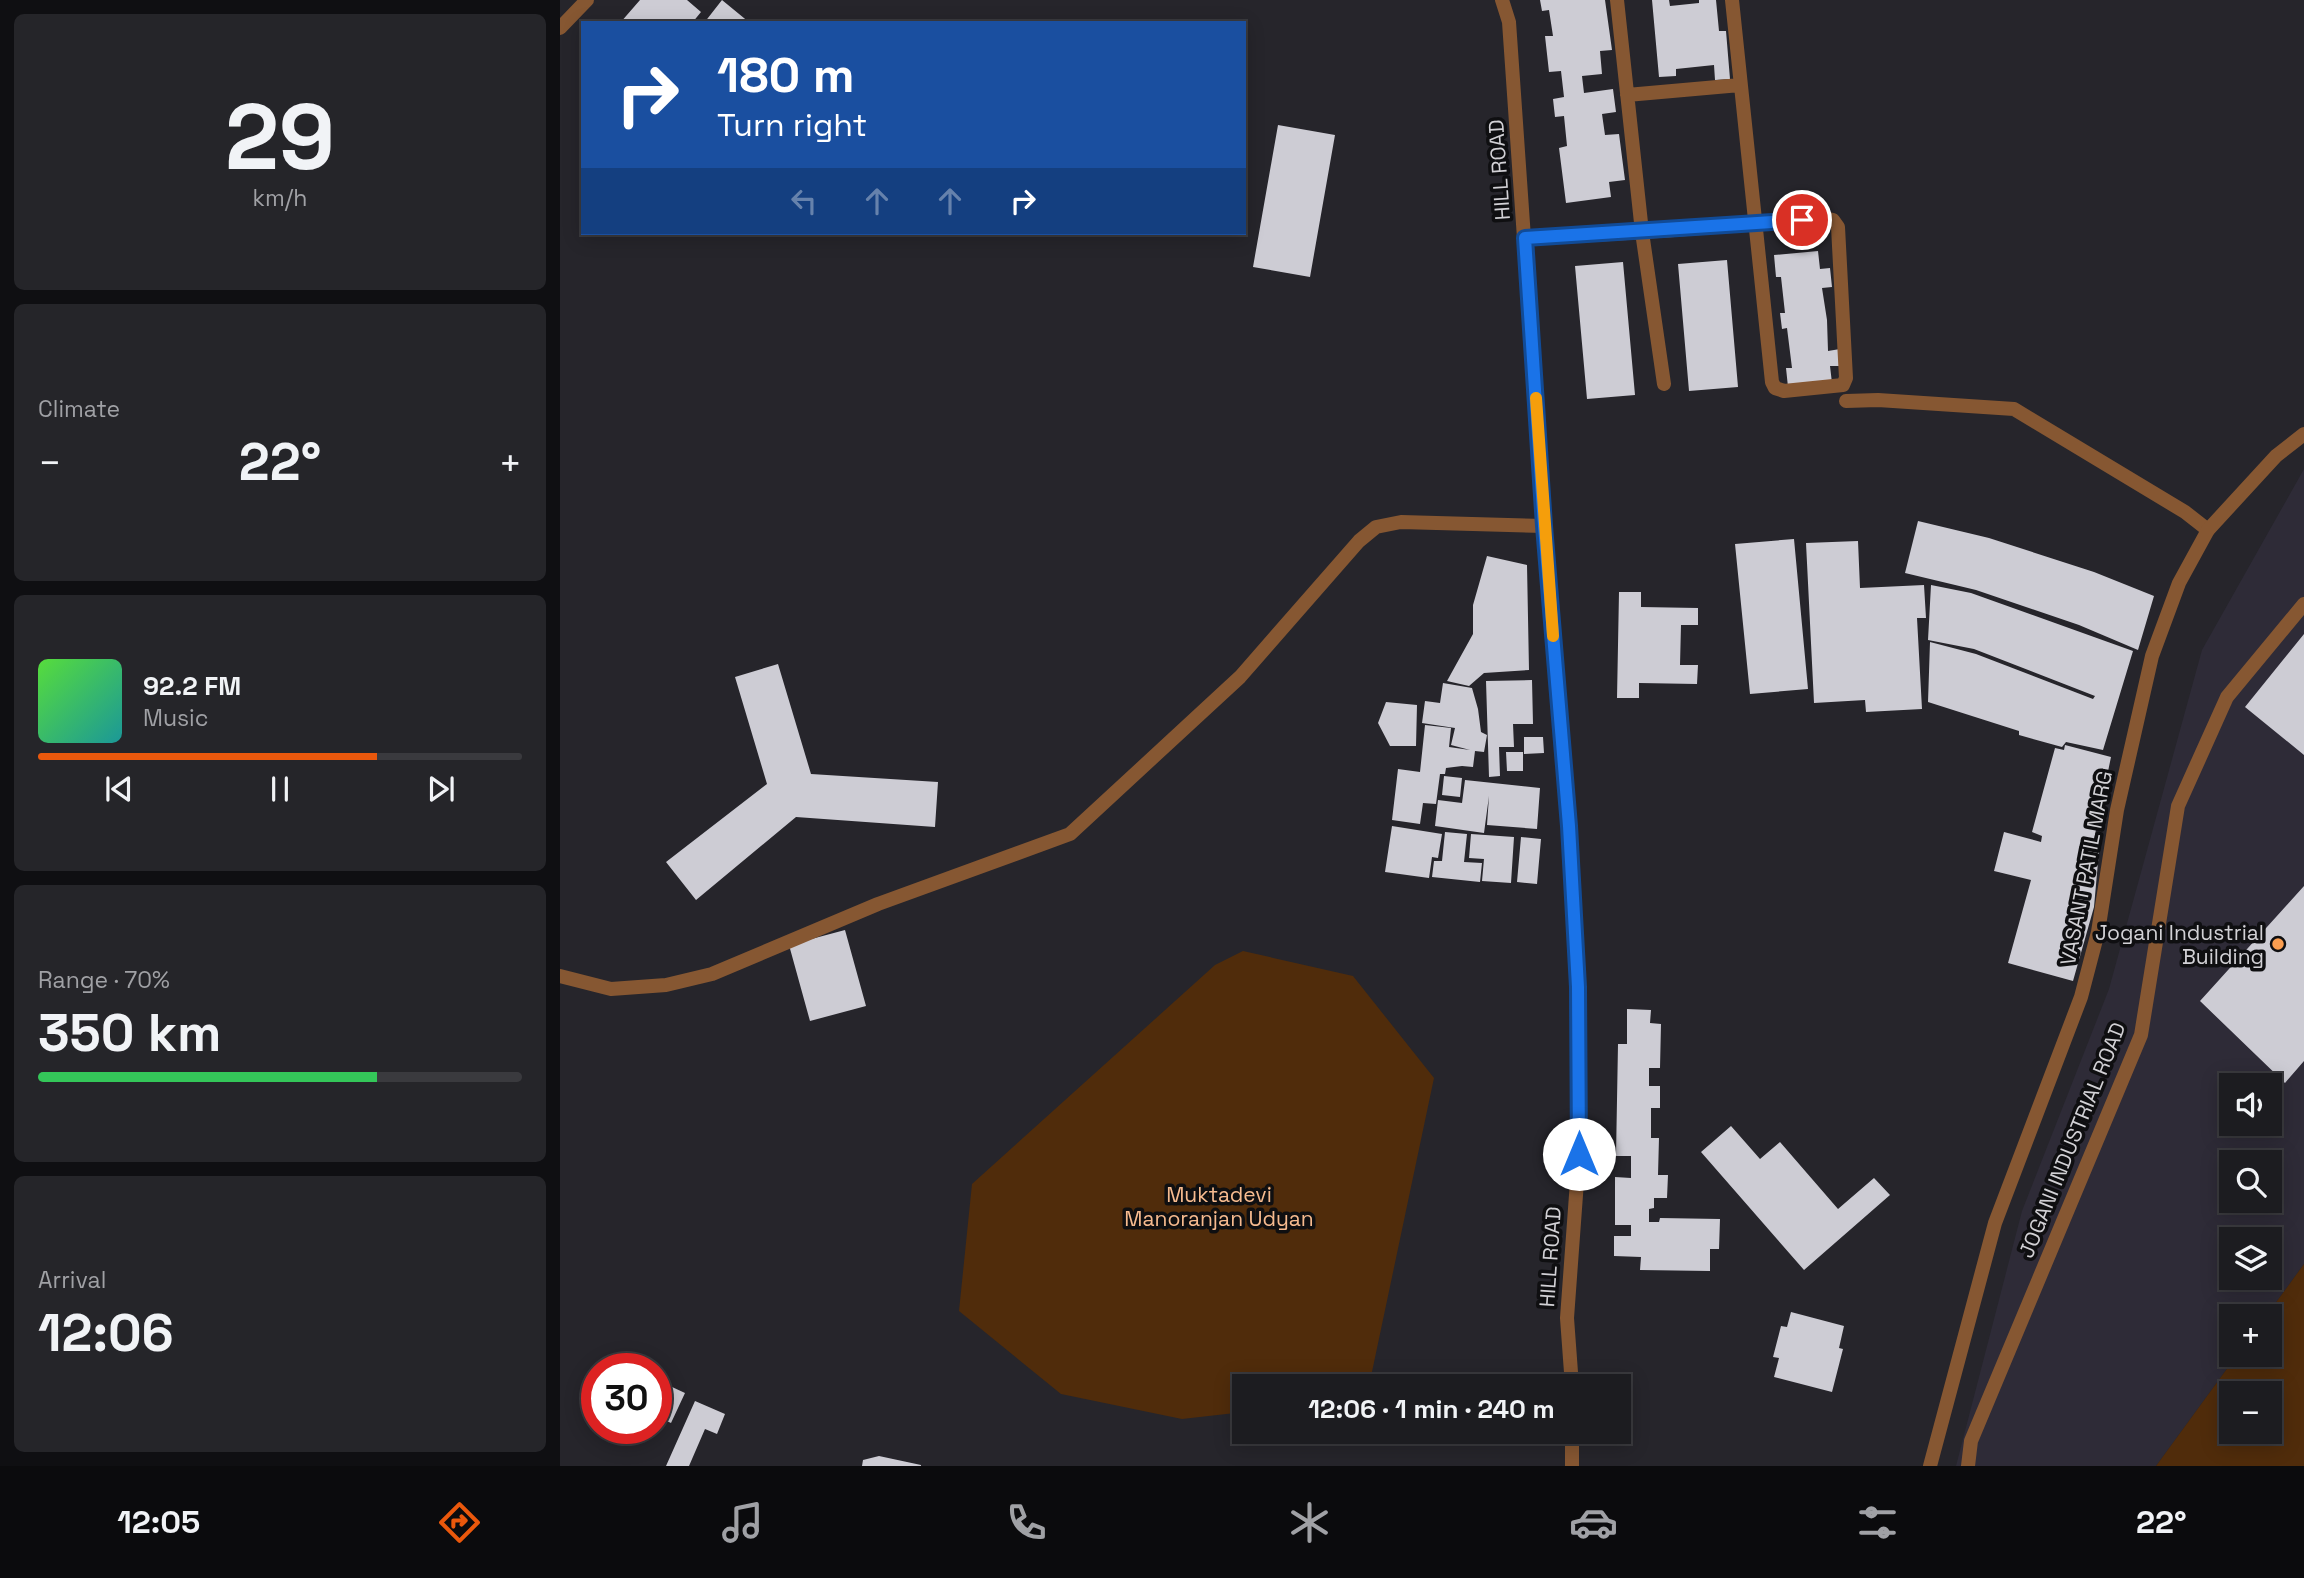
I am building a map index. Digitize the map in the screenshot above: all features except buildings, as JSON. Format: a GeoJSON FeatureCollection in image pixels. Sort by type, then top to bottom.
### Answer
{"type":"FeatureCollection","features":[{"type":"Feature","properties":{"kind":"street"},"geometry":{"type":"LineString","coordinates":[[560,28],[587,0]]}},
{"type":"Feature","properties":{"kind":"street","name":"HILL ROAD"},"geometry":{"type":"LineString","coordinates":[[1502,0],[1509,22],[1544,526],[1569,826],[1578,987],[1579,1154],[1567,1318],[1571,1374]]}},
{"type":"Feature","properties":{"kind":"street"},"geometry":{"type":"LineString","coordinates":[[1617,0],[1642,232],[1664,384]]}},
{"type":"Feature","properties":{"kind":"street"},"geometry":{"type":"LineString","coordinates":[[1525,238],[1642,232],[1754,224],[1825,218],[1833,220],[1838,227],[1846,378],[1843,385],[1784,391],[1773,385],[1754,224],[1732,0]]}},
{"type":"Feature","properties":{"kind":"street"},"geometry":{"type":"LineString","coordinates":[[1627,95],[1741,85]]}},
{"type":"Feature","properties":{"kind":"street"},"geometry":{"type":"LineString","coordinates":[[1846,401],[1878,400],[2014,409],[2185,512],[2208,530]]}},
{"type":"Feature","properties":{"kind":"street","name":"VASANT PATIL MARG"},"geometry":{"type":"LineString","coordinates":[[1930,1466],[1995,1223],[2081,997],[2098,932],[2117,810],[2152,656],[2179,583],[2208,530],[2276,456],[2304,434]]}},
{"type":"Feature","properties":{"kind":"street"},"geometry":{"type":"LineString","coordinates":[[560,976],[611,989],[666,985],[712,974],[878,904],[1070,834],[1240,677],[1359,541],[1376,527],[1401,522],[1544,526]]}},
{"type":"Feature","properties":{"kind":"street","name":"JOGANI INDUSTRIAL ROAD"},"geometry":{"type":"LineString","coordinates":[[1968,1466],[1971,1441],[2141,1035],[2178,806],[2227,697],[2304,604]]}},
{"type":"Feature","properties":{"kind":"street"},"geometry":{"type":"LineString","coordinates":[[1572,1466],[1573,1444]]}},
{"type":"Feature","properties":{"kind":"shaded area"},"geometry":{"type":"Polygon","coordinates":[[[2304,469],[2304,1264],[2275,1304],[2219,1304],[2219,1367],[2228,1367],[2156,1466],[1956,1466],[2022,1211],[2109,989],[2202,650],[2304,469]]]}},
{"type":"Feature","properties":{"kind":"green space","name":"Muktadevi Manoranjan Udyan"},"geometry":{"type":"Polygon","coordinates":[[[1243,951],[1353,976],[1434,1078],[1372,1374],[1232,1374],[1232,1413],[1182,1419],[1061,1394],[959,1311],[972,1184],[1215,965],[1243,951]]]}},
{"type":"Feature","properties":{"kind":"green space"},"geometry":{"type":"Polygon","coordinates":[[[2304,1264],[2304,1466],[2156,1466],[2228,1367],[2282,1367],[2282,1304],[2275,1304],[2304,1264]]]}},
{"type":"Feature","properties":{"kind":"slow traffic"},"geometry":{"type":"LineString","coordinates":[[1536,398],[1553,636]]}},
{"type":"Feature","properties":{"kind":"place","name":"Jogani Industrial Building"},"geometry":{"type":"Point","coordinates":[2278,944]}},
{"type":"Feature","properties":{"kind":"route"},"geometry":{"type":"LineString","coordinates":[[1579,1154],[1578,987],[1569,826],[1544,526],[1525,238],[1802,220]]}}]}
